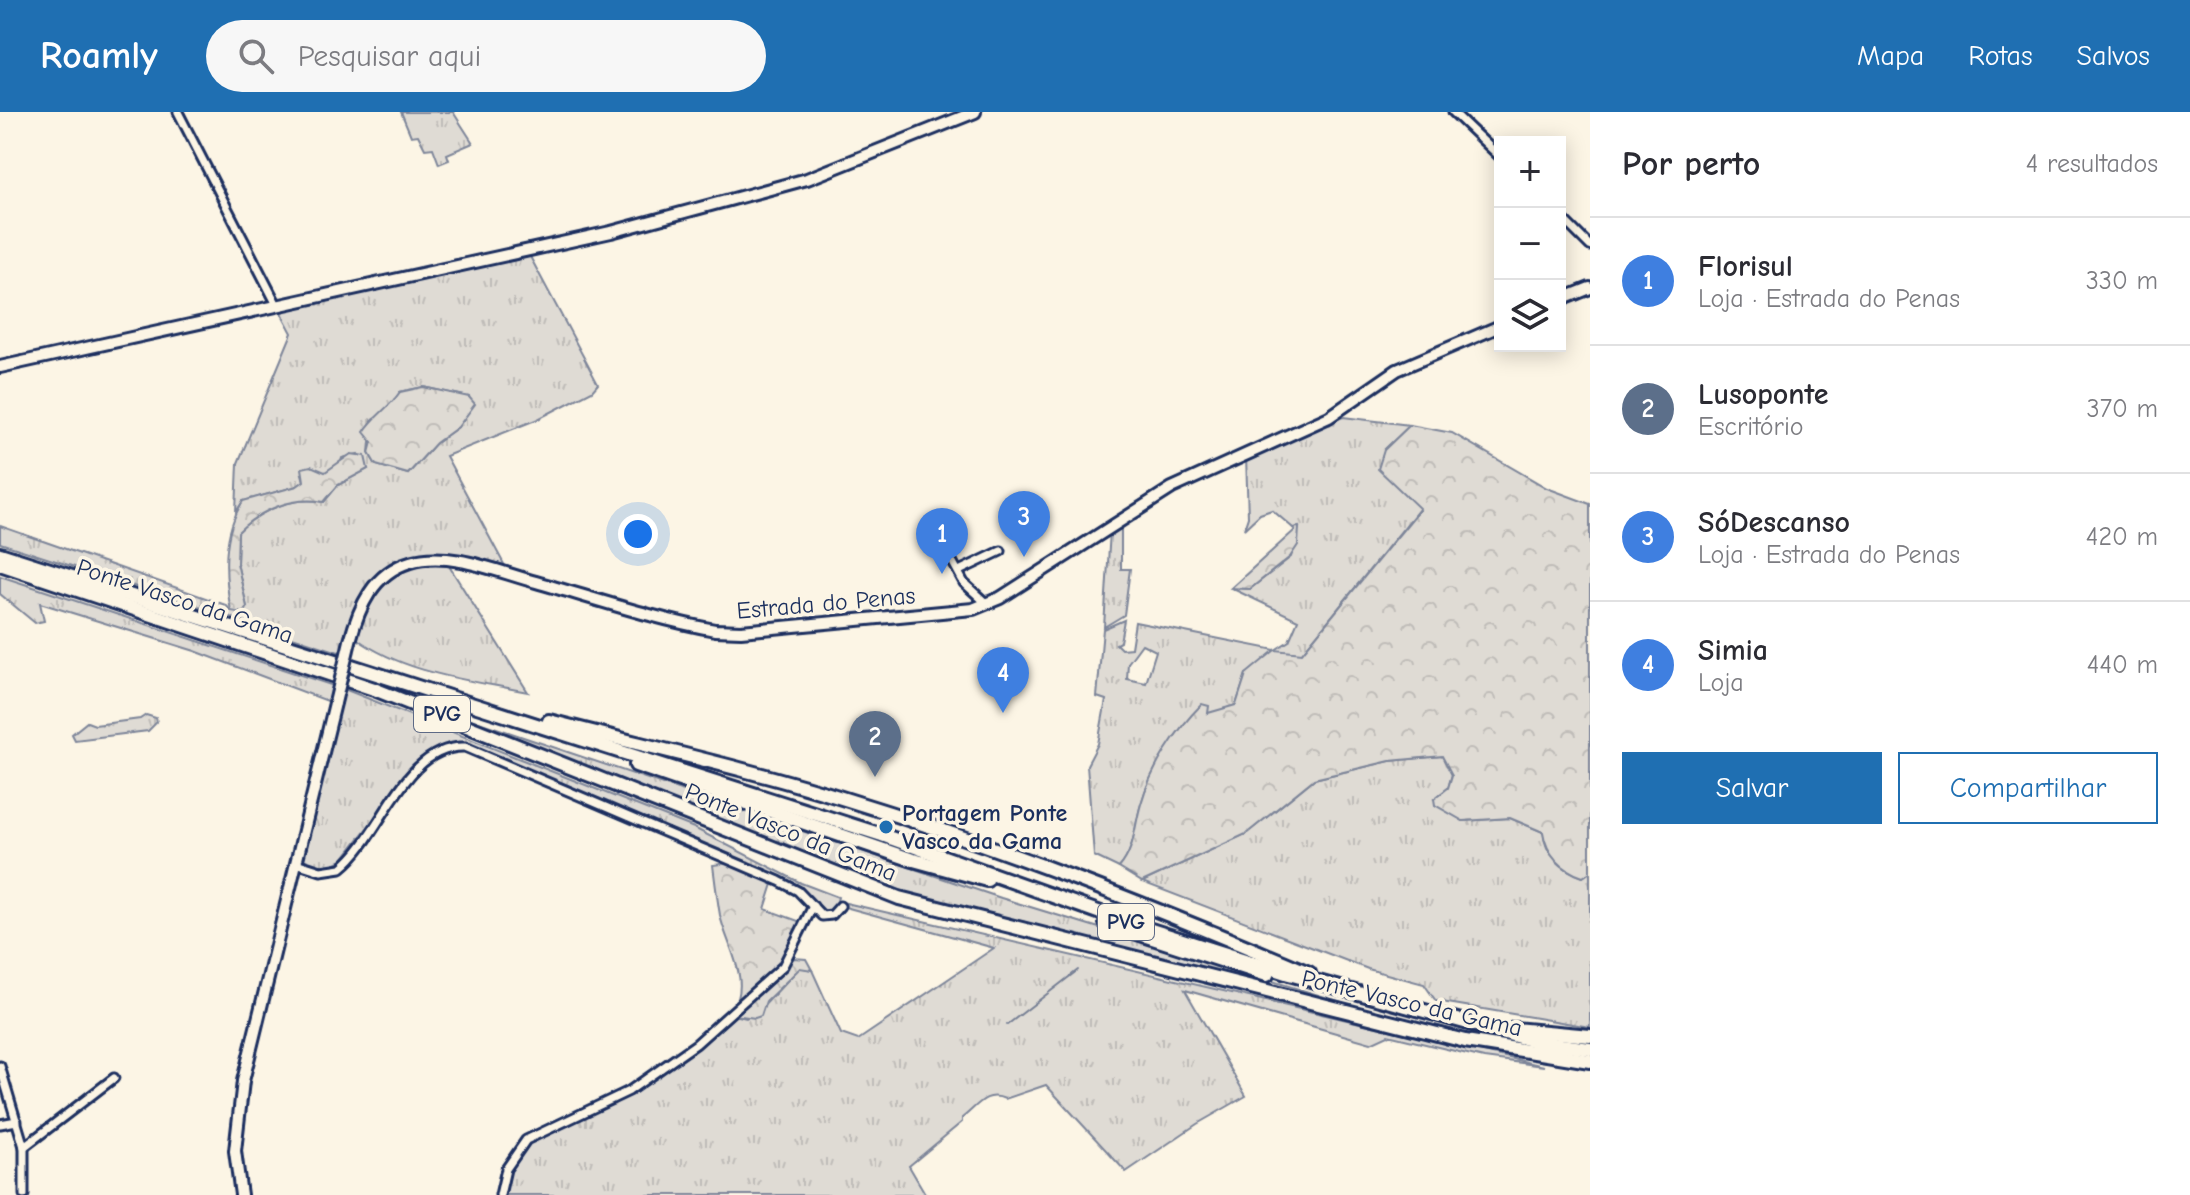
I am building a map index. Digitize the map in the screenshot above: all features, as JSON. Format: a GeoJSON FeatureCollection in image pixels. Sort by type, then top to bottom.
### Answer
{"type":"FeatureCollection","features":[{"type":"Feature","properties":{"kind":"highway","name":"Ponte Vasco da Gama"},"geometry":{"type":"LineString","coordinates":[[0,554],[882,835],[1152,931],[1372,998],[1538,1042],[1590,1049]]}},
{"type":"Feature","properties":{"kind":"highway","name":"Ponte Vasco da Gama"},"geometry":{"type":"LineString","coordinates":[[0,564],[398,697],[899,898],[1240,986],[1497,1047],[1590,1063]]}},
{"type":"Feature","properties":{"kind":"highway","name":"Ponte Vasco da Gama"},"geometry":{"type":"LineString","coordinates":[[395,681],[850,800],[1021,858],[1372,998]]}},
{"type":"Feature","properties":{"kind":"highway"},"geometry":{"type":"LineString","coordinates":[[1476,1026],[1590,1039]]}},
{"type":"Feature","properties":{"kind":"street"},"geometry":{"type":"LineString","coordinates":[[178,112],[277,305]]}},
{"type":"Feature","properties":{"kind":"street"},"geometry":{"type":"LineString","coordinates":[[0,367],[611,232],[791,183],[975,112]]}},
{"type":"Feature","properties":{"kind":"street"},"geometry":{"type":"LineString","coordinates":[[1453,112],[1494,151]]}},
{"type":"Feature","properties":{"kind":"street"},"geometry":{"type":"LineString","coordinates":[[1566,222],[1590,246]]}},
{"type":"Feature","properties":{"kind":"street"},"geometry":{"type":"LineString","coordinates":[[1566,298],[1590,288]]}},
{"type":"Feature","properties":{"kind":"street","name":"Estrada do Penas"},"geometry":{"type":"LineString","coordinates":[[241,1195],[235,1151],[239,1104],[350,641],[361,607],[376,583],[407,563],[429,559],[472,564],[685,624],[727,631],[959,611],[987,604],[1172,488],[1329,417],[1397,370],[1494,329]]}},
{"type":"Feature","properties":{"kind":"street"},"geometry":{"type":"LineString","coordinates":[[931,522],[964,583],[987,604]]}},
{"type":"Feature","properties":{"kind":"street"},"geometry":{"type":"LineString","coordinates":[[959,571],[1001,551]]}},
{"type":"Feature","properties":{"kind":"street"},"geometry":{"type":"LineString","coordinates":[[296,863],[321,871],[341,868],[429,756],[452,747],[465,747],[779,881],[798,891],[825,917],[832,915],[840,906]]}},
{"type":"Feature","properties":{"kind":"street"},"geometry":{"type":"LineString","coordinates":[[500,1195],[506,1169],[515,1151],[526,1140],[629,1091],[696,1044],[783,966],[813,906]]}},
{"type":"Feature","properties":{"kind":"street"},"geometry":{"type":"LineString","coordinates":[[0,1066],[24,1147],[24,1195]]}},
{"type":"Feature","properties":{"kind":"street"},"geometry":{"type":"LineString","coordinates":[[24,1147],[114,1078]]}},
{"type":"Feature","properties":{"kind":"street"},"geometry":{"type":"LineString","coordinates":[[0,1124],[17,1121]]}},
{"type":"Feature","properties":{"kind":"green space"},"geometry":{"type":"Polygon","coordinates":[[[401,112],[453,112],[473,143],[447,154],[449,160],[439,164],[433,148],[425,149],[418,135],[411,136],[401,112]]]}},
{"type":"Feature","properties":{"kind":"green space"},"geometry":{"type":"Polygon","coordinates":[[[527,251],[598,384],[592,391],[538,419],[446,456],[506,568],[443,553],[414,555],[398,561],[383,572],[361,601],[342,653],[0,543],[0,526],[226,605],[231,611],[247,607],[237,563],[238,532],[256,517],[277,506],[300,501],[324,502],[338,485],[368,469],[358,454],[342,458],[340,465],[325,473],[302,474],[304,481],[298,486],[243,501],[236,512],[238,463],[292,333],[277,305],[527,251]],[[423,387],[400,392],[387,411],[372,420],[369,453],[376,465],[408,474],[436,443],[458,427],[469,397],[423,387]]]}},
{"type":"Feature","properties":{"kind":"green space"},"geometry":{"type":"Polygon","coordinates":[[[423,387],[469,397],[475,404],[458,427],[436,443],[408,474],[376,465],[369,453],[372,442],[364,432],[400,392],[423,387]]]}},
{"type":"Feature","properties":{"kind":"green space"},"geometry":{"type":"Polygon","coordinates":[[[1343,417],[1410,425],[1384,450],[1420,508],[1302,653],[1246,674],[1236,705],[1202,719],[1164,754],[1147,786],[1131,846],[1119,868],[1094,856],[1087,765],[1098,744],[1106,700],[1097,697],[1103,629],[1124,620],[1120,642],[1116,644],[1121,649],[1131,648],[1135,622],[1275,650],[1289,641],[1298,620],[1231,588],[1250,589],[1291,557],[1299,528],[1293,528],[1272,510],[1260,514],[1244,529],[1248,517],[1246,456],[1343,417]],[[1142,644],[1128,663],[1127,679],[1146,683],[1156,651],[1142,644]]]}},
{"type":"Feature","properties":{"kind":"green space"},"geometry":{"type":"Polygon","coordinates":[[[1410,425],[1452,433],[1547,488],[1590,504],[1590,872],[1583,877],[1562,865],[1551,854],[1543,832],[1510,818],[1463,821],[1435,805],[1434,799],[1448,788],[1452,775],[1442,756],[1390,761],[1314,779],[1246,834],[1142,882],[1119,868],[1131,846],[1151,777],[1192,714],[1202,704],[1209,706],[1208,713],[1236,705],[1246,674],[1275,650],[1302,653],[1420,509],[1378,469],[1384,450],[1410,425]]]}},
{"type":"Feature","properties":{"kind":"green space"},"geometry":{"type":"Polygon","coordinates":[[[351,454],[365,456],[368,469],[338,485],[324,502],[300,501],[277,506],[256,517],[238,532],[237,563],[247,607],[243,613],[231,611],[226,554],[231,527],[243,501],[297,486],[304,481],[302,468],[311,466],[325,472],[351,454]]]}},
{"type":"Feature","properties":{"kind":"green space"},"geometry":{"type":"Polygon","coordinates":[[[1121,526],[1121,569],[1130,569],[1124,615],[1104,627],[1110,531],[1121,526]]]}},
{"type":"Feature","properties":{"kind":"green space"},"geometry":{"type":"Polygon","coordinates":[[[1299,527],[1298,545],[1290,557],[1250,589],[1231,588],[1295,530],[1293,528],[1299,527]]]}},
{"type":"Feature","properties":{"kind":"green space"},"geometry":{"type":"Polygon","coordinates":[[[428,561],[445,562],[449,566],[528,692],[417,668],[395,660],[356,638],[367,609],[388,579],[428,561]]]}},
{"type":"Feature","properties":{"kind":"green space"},"geometry":{"type":"Polygon","coordinates":[[[0,576],[334,686],[330,702],[195,651],[40,603],[44,621],[35,623],[0,594],[0,576]]]}},
{"type":"Feature","properties":{"kind":"green space"},"geometry":{"type":"Polygon","coordinates":[[[344,689],[694,828],[801,883],[838,897],[834,912],[825,914],[800,890],[475,748],[448,743],[422,757],[342,860],[323,866],[309,863],[304,860],[303,845],[335,703],[340,704],[344,689]]]}},
{"type":"Feature","properties":{"kind":"green space"},"geometry":{"type":"Polygon","coordinates":[[[452,713],[1001,898],[1348,1004],[904,896],[733,831],[452,713]]]}},
{"type":"Feature","properties":{"kind":"green space"},"geometry":{"type":"Polygon","coordinates":[[[146,715],[156,718],[157,722],[148,731],[75,740],[72,734],[87,722],[95,725],[140,719],[146,715]]]}},
{"type":"Feature","properties":{"kind":"green space"},"geometry":{"type":"Polygon","coordinates":[[[1442,756],[1452,774],[1448,788],[1434,799],[1463,821],[1510,818],[1543,832],[1547,848],[1562,866],[1583,877],[1590,872],[1590,1027],[1436,1001],[1424,984],[1368,969],[1142,882],[1246,834],[1314,779],[1390,761],[1442,756]]]}},
{"type":"Feature","properties":{"kind":"green space"},"geometry":{"type":"Polygon","coordinates":[[[728,863],[773,884],[765,909],[804,923],[784,964],[794,958],[806,959],[812,970],[800,968],[766,1001],[761,1016],[755,1018],[734,1015],[732,1011],[738,999],[739,975],[720,915],[713,865],[728,863]]]}},
{"type":"Feature","properties":{"kind":"green space"},"geometry":{"type":"Polygon","coordinates":[[[846,903],[1544,1066],[1484,1058],[1388,1035],[1371,1043],[1185,990],[1246,1096],[1197,1124],[1126,1172],[1046,1085],[1005,1099],[987,1098],[909,1166],[926,1195],[500,1195],[506,1169],[526,1140],[629,1091],[696,1044],[732,1011],[734,1015],[746,1018],[760,1010],[800,967],[812,970],[841,1034],[858,1040],[994,948],[845,907],[846,903]]]}},
{"type":"Feature","properties":{"kind":"waterway"},"geometry":{"type":"LineString","coordinates":[[1007,1025],[1078,970]]}},
{"type":"Feature","properties":{"kind":"place","name":"SóDescanso"},"geometry":{"type":"Point","coordinates":[1024,557]}},
{"type":"Feature","properties":{"kind":"place","name":"Florisul"},"geometry":{"type":"Point","coordinates":[942,574]}},
{"type":"Feature","properties":{"kind":"place","name":"Simia"},"geometry":{"type":"Point","coordinates":[1003,713]}},
{"type":"Feature","properties":{"kind":"place","name":"Lusoponte"},"geometry":{"type":"Point","coordinates":[875,777]}},
{"type":"Feature","properties":{"kind":"place","name":"Portagem Ponte Vasco da Gama"},"geometry":{"type":"Point","coordinates":[886,827]}}]}
